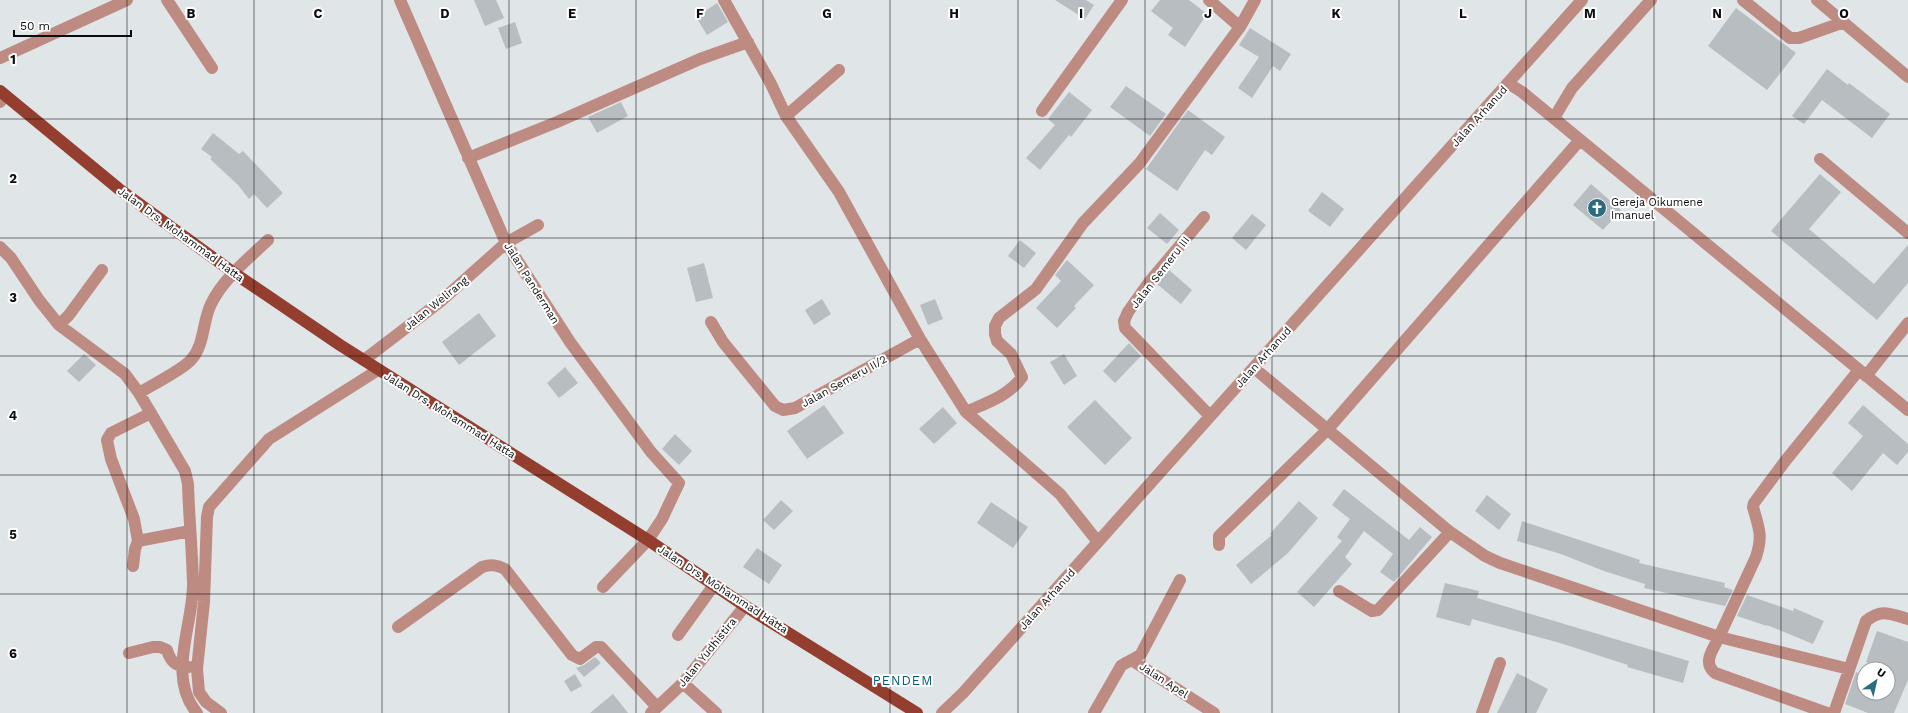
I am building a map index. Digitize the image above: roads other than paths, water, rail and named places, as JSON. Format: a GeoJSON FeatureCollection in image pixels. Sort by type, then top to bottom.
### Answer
{"type":"FeatureCollection","features":[{"type":"Feature","properties":{"kind":"main road","name":"Jalan Drs. Mohammad Hatta"},"geometry":{"type":"LineString","coordinates":[[2,96],[119,189],[234,273],[378,370],[648,540],[744,606],[918,713]]}},
{"type":"Feature","properties":{"kind":"street"},"geometry":{"type":"LineString","coordinates":[[0,58],[127,0]]}},
{"type":"Feature","properties":{"kind":"street"},"geometry":{"type":"LineString","coordinates":[[167,0],[212,68]]}},
{"type":"Feature","properties":{"kind":"street","name":"Jalan Panderman"},"geometry":{"type":"LineString","coordinates":[[400,0],[506,243],[570,342],[651,452],[679,483],[662,519],[648,540]]}},
{"type":"Feature","properties":{"kind":"street"},"geometry":{"type":"LineString","coordinates":[[724,0],[748,42],[786,116],[839,192],[920,339],[966,412],[1060,494],[1098,542]]}},
{"type":"Feature","properties":{"kind":"street"},"geometry":{"type":"LineString","coordinates":[[1042,111],[1122,0]]}},
{"type":"Feature","properties":{"kind":"street"},"geometry":{"type":"LineString","coordinates":[[1208,0],[1240,27]]}},
{"type":"Feature","properties":{"kind":"street"},"geometry":{"type":"LineString","coordinates":[[966,412],[999,397],[1015,387],[1022,377],[1011,354],[997,341],[994,334],[995,326],[999,318],[1036,288],[1083,223],[1139,164],[1240,27],[1255,0]]}},
{"type":"Feature","properties":{"kind":"street","name":"Jalan Arhanud"},"geometry":{"type":"LineString","coordinates":[[942,713],[963,694],[1582,0]]}},
{"type":"Feature","properties":{"kind":"street"},"geometry":{"type":"LineString","coordinates":[[1554,118],[1572,88],[1651,0]]}},
{"type":"Feature","properties":{"kind":"street"},"geometry":{"type":"LineString","coordinates":[[1743,0],[1790,38],[1799,38],[1844,22]]}},
{"type":"Feature","properties":{"kind":"street"},"geometry":{"type":"LineString","coordinates":[[1817,0],[1908,77]]}},
{"type":"Feature","properties":{"kind":"street"},"geometry":{"type":"LineString","coordinates":[[468,158],[558,122],[700,59],[748,42]]}},
{"type":"Feature","properties":{"kind":"street"},"geometry":{"type":"LineString","coordinates":[[786,116],[839,70]]}},
{"type":"Feature","properties":{"kind":"street"},"geometry":{"type":"LineString","coordinates":[[1508,83],[1522,92],[1554,118],[1908,410]]}},
{"type":"Feature","properties":{"kind":"street"},"geometry":{"type":"LineString","coordinates":[[1219,545],[1219,536],[1327,430],[1580,140]]}},
{"type":"Feature","properties":{"kind":"street"},"geometry":{"type":"LineString","coordinates":[[1820,159],[1908,233]]}},
{"type":"Feature","properties":{"kind":"street","name":"Jalan Semeru III"},"geometry":{"type":"LineString","coordinates":[[1204,217],[1150,281],[1128,312],[1124,321],[1125,328],[1210,416]]}},
{"type":"Feature","properties":{"kind":"street","name":"Jalan Welirang"},"geometry":{"type":"LineString","coordinates":[[364,360],[441,301],[506,243],[538,225]]}},
{"type":"Feature","properties":{"kind":"street"},"geometry":{"type":"LineString","coordinates":[[145,390],[189,362],[199,350],[212,303],[234,273],[268,240]]}},
{"type":"Feature","properties":{"kind":"street"},"geometry":{"type":"LineString","coordinates":[[0,247],[11,258],[39,300],[145,390],[151,413],[185,472],[188,484],[193,584],[189,668],[199,692],[206,702],[221,713]]}},
{"type":"Feature","properties":{"kind":"street"},"geometry":{"type":"LineString","coordinates":[[63,320],[102,270]]}},
{"type":"Feature","properties":{"kind":"street","name":"Jalan Semeru II/2"},"geometry":{"type":"LineString","coordinates":[[711,322],[723,342],[755,383],[775,406],[784,410],[795,408],[920,339]]}},
{"type":"Feature","properties":{"kind":"street"},"geometry":{"type":"LineString","coordinates":[[1827,713],[1715,673],[1710,669],[1708,662],[1760,546],[1761,538],[1753,507],[1754,503],[1786,460],[1908,323]]}},
{"type":"Feature","properties":{"kind":"street"},"geometry":{"type":"LineString","coordinates":[[1254,368],[1450,532],[1485,556],[1500,564],[1719,637],[1849,670]]}},
{"type":"Feature","properties":{"kind":"street"},"geometry":{"type":"LineString","coordinates":[[197,713],[184,688],[204,602],[207,514],[212,502],[269,438],[378,370]]}},
{"type":"Feature","properties":{"kind":"street"},"geometry":{"type":"LineString","coordinates":[[133,566],[135,549],[138,541],[134,519],[111,459],[108,440],[111,433],[151,413]]}},
{"type":"Feature","properties":{"kind":"street"},"geometry":{"type":"LineString","coordinates":[[189,511],[207,514]]}},
{"type":"Feature","properties":{"kind":"street"},"geometry":{"type":"LineString","coordinates":[[138,541],[190,531]]}},
{"type":"Feature","properties":{"kind":"street"},"geometry":{"type":"LineString","coordinates":[[1339,591],[1372,611],[1378,610],[1450,532]]}},
{"type":"Feature","properties":{"kind":"street"},"geometry":{"type":"LineString","coordinates":[[603,587],[648,540]]}},
{"type":"Feature","properties":{"kind":"street"},"geometry":{"type":"LineString","coordinates":[[398,627],[482,567],[490,564],[498,565],[505,569],[572,655],[580,659],[596,647],[601,647],[608,652],[654,710]]}},
{"type":"Feature","properties":{"kind":"street"},"geometry":{"type":"LineString","coordinates":[[1094,713],[1121,666],[1128,661],[1133,661],[1141,654],[1180,580]]}},
{"type":"Feature","properties":{"kind":"street"},"geometry":{"type":"LineString","coordinates":[[678,635],[714,586]]}},
{"type":"Feature","properties":{"kind":"street","name":"Jalan Yudhistira"},"geometry":{"type":"LineString","coordinates":[[654,710],[682,683],[744,606]]}},
{"type":"Feature","properties":{"kind":"street"},"geometry":{"type":"LineString","coordinates":[[1834,713],[1866,621],[1874,614],[1882,612],[1908,619]]}},
{"type":"Feature","properties":{"kind":"street"},"geometry":{"type":"LineString","coordinates":[[129,653],[153,647],[165,648],[171,661],[176,665],[189,668]]}},
{"type":"Feature","properties":{"kind":"street","name":"Jalan Apel"},"geometry":{"type":"LineString","coordinates":[[1133,661],[1214,713]]}},
{"type":"Feature","properties":{"kind":"street"},"geometry":{"type":"LineString","coordinates":[[1482,713],[1500,663]]}},
{"type":"Feature","properties":{"kind":"street"},"geometry":{"type":"LineString","coordinates":[[682,683],[716,713]]}},
{"type":"Feature","properties":{"kind":"place","name":"Gereja Oikumene Imanuel"},"geometry":{"type":"Point","coordinates":[1597,208]}},
{"type":"Feature","properties":{"kind":"district","name":"PENDEM"},"geometry":{"type":"Point","coordinates":[903,680]}}]}
